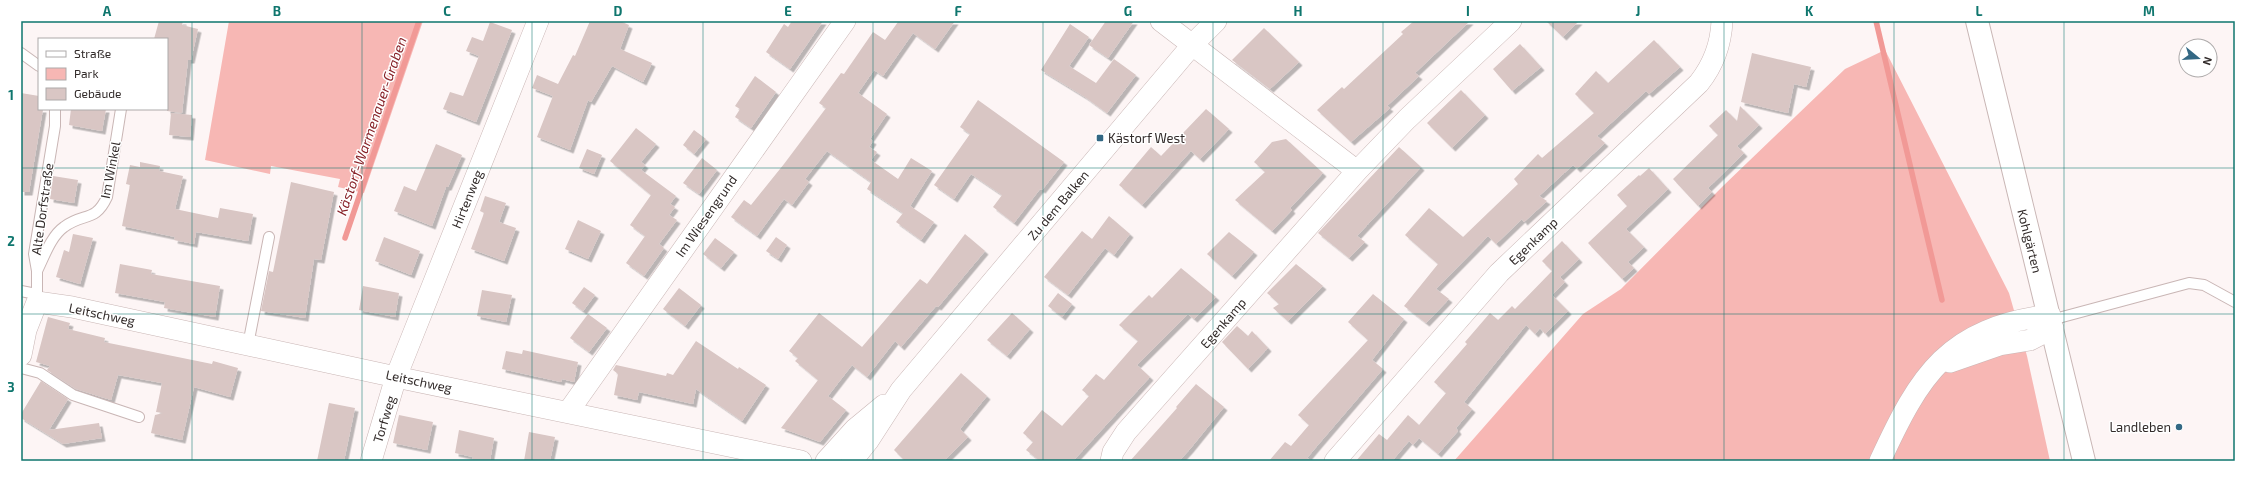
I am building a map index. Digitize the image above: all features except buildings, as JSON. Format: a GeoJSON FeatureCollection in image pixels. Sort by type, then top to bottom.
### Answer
{"type":"FeatureCollection","features":[{"type":"Feature","properties":{"kind":"street","name":"Hirtenweg"},"geometry":{"type":"LineString","coordinates":[[396,377],[538,21]]}},
{"type":"Feature","properties":{"kind":"street","name":"Im Wiesengrund"},"geometry":{"type":"LineString","coordinates":[[568,412],[844,21]]}},
{"type":"Feature","properties":{"kind":"street","name":"Zu dem Balken"},"geometry":{"type":"LineString","coordinates":[[852,461],[868,441],[901,390],[1194,44],[1216,21]]}},
{"type":"Feature","properties":{"kind":"street","name":"Egenkamp"},"geometry":{"type":"LineString","coordinates":[[1111,461],[1113,452],[1126,432],[1357,171],[1407,119],[1511,21]]}},
{"type":"Feature","properties":{"kind":"street","name":"Egenkamp"},"geometry":{"type":"LineString","coordinates":[[1335,461],[1499,273],[1699,83],[1715,58],[1719,47],[1722,21]]}},
{"type":"Feature","properties":{"kind":"street","name":"Kohlgärten"},"geometry":{"type":"LineString","coordinates":[[1977,21],[2084,461]]}},
{"type":"Feature","properties":{"kind":"street"},"geometry":{"type":"LineString","coordinates":[[1171,24],[1194,44],[1357,171]]}},
{"type":"Feature","properties":{"kind":"street","name":"Leitschweg"},"geometry":{"type":"LineString","coordinates":[[32,296],[72,307],[396,377],[801,461]]}},
{"type":"Feature","properties":{"kind":"street","name":"Alte Dorfstraße"},"geometry":{"type":"LineString","coordinates":[[21,355],[32,296]]}},
{"type":"Feature","properties":{"kind":"street"},"geometry":{"type":"LineString","coordinates":[[1880,461],[1907,404],[1927,376],[1951,351],[1970,338],[2024,318],[2051,321]]}},
{"type":"Feature","properties":{"kind":"street","name":"Torfweg"},"geometry":{"type":"LineString","coordinates":[[371,461],[396,377]]}},
{"type":"Feature","properties":{"kind":"street","name":"Zu dem Balken"},"geometry":{"type":"LineString","coordinates":[[826,461],[855,429],[901,390]]}},
{"type":"Feature","properties":{"kind":"lane"},"geometry":{"type":"LineString","coordinates":[[21,53],[38,65]]}},
{"type":"Feature","properties":{"kind":"lane","name":"Alte Dorfstraße"},"geometry":{"type":"LineString","coordinates":[[32,296],[36,271],[34,254],[55,126],[55,110]]}},
{"type":"Feature","properties":{"kind":"lane","name":"Im Winkel"},"geometry":{"type":"LineString","coordinates":[[36,271],[52,242],[63,227],[101,210],[107,197],[121,110]]}},
{"type":"Feature","properties":{"kind":"lane"},"geometry":{"type":"LineString","coordinates":[[248,345],[269,237]]}},
{"type":"Feature","properties":{"kind":"lane"},"geometry":{"type":"LineString","coordinates":[[2051,321],[2189,283],[2204,286],[2235,302]]}},
{"type":"Feature","properties":{"kind":"lane"},"geometry":{"type":"LineString","coordinates":[[21,368],[40,373],[73,395],[139,417]]}},
{"type":"Feature","properties":{"kind":"green space"},"geometry":{"type":"Polygon","coordinates":[[[229,21],[423,21],[364,193],[338,187],[340,179],[271,166],[270,174],[205,160],[229,21]]]}},
{"type":"Feature","properties":{"kind":"green space"},"geometry":{"type":"Polygon","coordinates":[[[1885,50],[2009,293],[2027,356],[2050,461],[1454,461],[1583,314],[1621,289],[1723,186],[1845,69],[1885,50]]]}},
{"type":"Feature","properties":{"kind":"waterway","name":"Kästorf-Warmenauer-Graben"},"geometry":{"type":"LineString","coordinates":[[345,238],[419,21]]}},
{"type":"Feature","properties":{"kind":"waterway"},"geometry":{"type":"LineString","coordinates":[[1876,21],[1942,300]]}},
{"type":"Feature","properties":{"kind":"place","name":"Kästorf West"},"geometry":{"type":"Point","coordinates":[1100,138]}},
{"type":"Feature","properties":{"kind":"place","name":"Landleben"},"geometry":{"type":"Point","coordinates":[2179,427]}}]}
